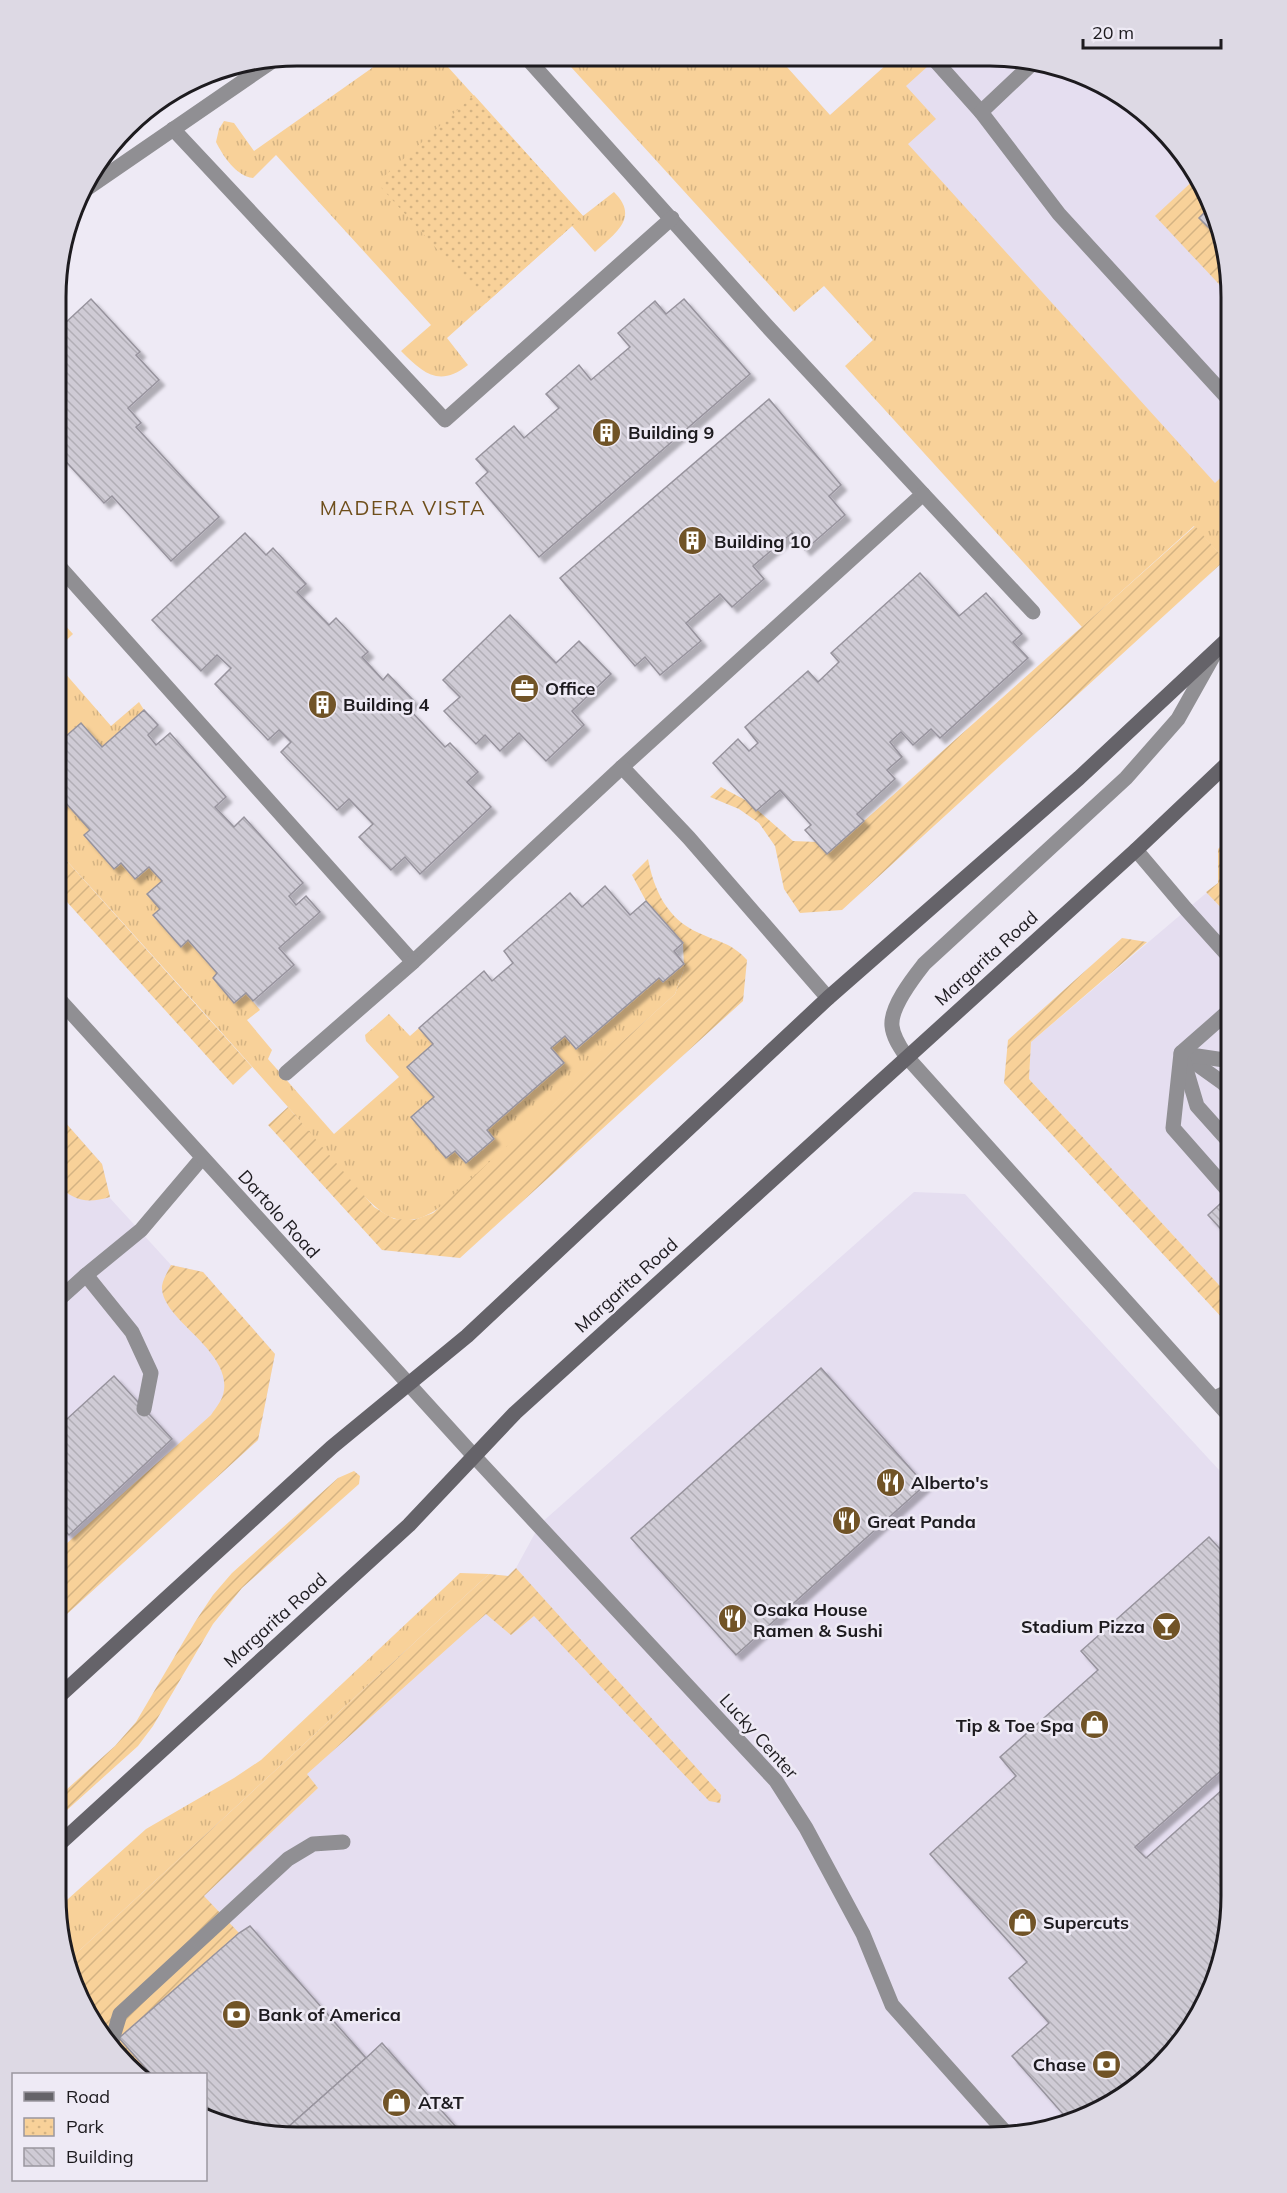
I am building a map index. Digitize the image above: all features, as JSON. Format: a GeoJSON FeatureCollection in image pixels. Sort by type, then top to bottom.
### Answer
{"type":"FeatureCollection","features":[{"type":"Feature","properties":{"kind":"main road"},"geometry":{"type":"LineString","coordinates":[[66,1690],[332,1447],[467,1336],[828,998],[1079,778],[1221,645]]}},
{"type":"Feature","properties":{"kind":"main road","name":"Margarita Road"},"geometry":{"type":"LineString","coordinates":[[66,1838],[409,1525],[515,1413],[906,1056],[1136,850],[1221,769]]}},
{"type":"Feature","properties":{"kind":"street"},"geometry":{"type":"LineString","coordinates":[[534,66],[766,326],[1033,612]]}},
{"type":"Feature","properties":{"kind":"street"},"geometry":{"type":"LineString","coordinates":[[940,66],[981,112],[1059,214],[1221,390]]}},
{"type":"Feature","properties":{"kind":"street"},"geometry":{"type":"LineString","coordinates":[[97,182],[261,69]]}},
{"type":"Feature","properties":{"kind":"street"},"geometry":{"type":"LineString","coordinates":[[981,112],[1027,69]]}},
{"type":"Feature","properties":{"kind":"street"},"geometry":{"type":"LineString","coordinates":[[173,129],[445,420],[672,219]]}},
{"type":"Feature","properties":{"kind":"street"},"geometry":{"type":"LineString","coordinates":[[286,1073],[413,962],[622,767],[923,494]]}},
{"type":"Feature","properties":{"kind":"street"},"geometry":{"type":"LineString","coordinates":[[66,574],[413,962]]}},
{"type":"Feature","properties":{"kind":"street"},"geometry":{"type":"LineString","coordinates":[[1218,648],[1178,719],[1126,778],[924,964],[896,1007],[892,1024],[897,1041],[906,1056],[1221,1406]]}},
{"type":"Feature","properties":{"kind":"street"},"geometry":{"type":"LineString","coordinates":[[622,767],[689,838],[828,998]]}},
{"type":"Feature","properties":{"kind":"street"},"geometry":{"type":"LineString","coordinates":[[1136,850],[1221,948]]}},
{"type":"Feature","properties":{"kind":"street","name":"Dartolo Road"},"geometry":{"type":"LineString","coordinates":[[66,1008],[474,1456]]}},
{"type":"Feature","properties":{"kind":"street"},"geometry":{"type":"LineString","coordinates":[[1221,1018],[1181,1053],[1173,1128],[1221,1183]]}},
{"type":"Feature","properties":{"kind":"street"},"geometry":{"type":"LineString","coordinates":[[1181,1053],[1221,1059]]}},
{"type":"Feature","properties":{"kind":"street"},"geometry":{"type":"LineString","coordinates":[[1181,1053],[1221,1081]]}},
{"type":"Feature","properties":{"kind":"street"},"geometry":{"type":"LineString","coordinates":[[1181,1053],[1197,1106],[1221,1133]]}},
{"type":"Feature","properties":{"kind":"street"},"geometry":{"type":"LineString","coordinates":[[66,1293],[141,1230],[202,1158]]}},
{"type":"Feature","properties":{"kind":"street"},"geometry":{"type":"LineString","coordinates":[[86,1275],[132,1332],[151,1372],[144,1409]]}},
{"type":"Feature","properties":{"kind":"street"},"geometry":{"type":"LineString","coordinates":[[1215,1398],[1221,1395]]}},
{"type":"Feature","properties":{"kind":"street","name":"Lucky Center"},"geometry":{"type":"LineString","coordinates":[[474,1456],[776,1781],[806,1828],[863,1935],[892,2005],[1001,2127]]}},
{"type":"Feature","properties":{"kind":"street"},"geometry":{"type":"LineString","coordinates":[[113,2036],[120,2014],[288,1859],[313,1844],[343,1842]]}},
{"type":"Feature","properties":{"kind":"shaded area"},"geometry":{"type":"Polygon","coordinates":[[[885,66],[1005,66],[1050,74],[1092,90],[1131,114],[1164,145],[1182,169],[1197,195],[1209,223],[1217,252],[1221,282],[1221,543],[830,115],[885,66]]]}},
{"type":"Feature","properties":{"kind":"shaded area"},"geometry":{"type":"Polygon","coordinates":[[[1221,880],[1221,1287],[1029,1079],[1031,1042],[1221,880]]]}},
{"type":"Feature","properties":{"kind":"shaded area"},"geometry":{"type":"Polygon","coordinates":[[[66,1123],[102,1164],[110,1198],[171,1265],[203,1272],[275,1354],[258,1440],[66,1615],[66,1123]]]}},
{"type":"Feature","properties":{"kind":"shaded area"},"geometry":{"type":"Polygon","coordinates":[[[914,1192],[965,1194],[1221,1472],[1221,1911],[1217,1937],[1152,2060],[1131,2079],[1092,2103],[1050,2119],[1005,2127],[282,2127],[252,2123],[207,2108],[207,2073],[149,2073],[145,2070],[123,2048],[97,2012],[74,1956],[489,1574],[508,1576],[516,1568],[540,1524],[914,1192]]]}},
{"type":"Feature","properties":{"kind":"green space"},"geometry":{"type":"Polygon","coordinates":[[[375,66],[447,66],[583,216],[614,192],[625,210],[625,217],[617,232],[595,252],[572,226],[447,338],[468,365],[448,376],[432,375],[417,366],[401,351],[431,325],[276,155],[253,178],[241,174],[226,159],[216,142],[219,129],[224,121],[234,123],[254,151],[375,66]]]}},
{"type":"Feature","properties":{"kind":"green space"},"geometry":{"type":"Polygon","coordinates":[[[570,66],[786,66],[830,115],[885,66],[928,66],[906,86],[936,119],[908,144],[1215,483],[1221,477],[1221,556],[1194,526],[1082,627],[845,366],[873,340],[824,286],[794,312],[570,66]]]}},
{"type":"Feature","properties":{"kind":"green space"},"geometry":{"type":"Polygon","coordinates":[[[474,95],[583,216],[486,303],[377,183],[474,95]]]}},
{"type":"Feature","properties":{"kind":"green space"},"geometry":{"type":"Polygon","coordinates":[[[1191,183],[1209,223],[1217,252],[1221,286],[1155,216],[1191,183]]]}},
{"type":"Feature","properties":{"kind":"green space"},"geometry":{"type":"Polygon","coordinates":[[[1195,526],[1221,555],[1221,564],[842,910],[800,913],[784,889],[775,846],[759,823],[739,809],[710,797],[721,787],[747,801],[793,841],[817,842],[864,821],[1195,526]]]}},
{"type":"Feature","properties":{"kind":"green space"},"geometry":{"type":"Polygon","coordinates":[[[66,626],[73,634],[66,641],[66,626]]]}},
{"type":"Feature","properties":{"kind":"green space"},"geometry":{"type":"Polygon","coordinates":[[[66,674],[111,726],[139,702],[144,710],[102,747],[81,723],[66,736],[66,674]]]}},
{"type":"Feature","properties":{"kind":"green space"},"geometry":{"type":"Polygon","coordinates":[[[66,803],[90,830],[84,835],[114,869],[121,863],[135,879],[149,867],[162,881],[147,894],[160,909],[153,916],[181,946],[188,940],[217,973],[213,978],[234,1003],[246,993],[260,1010],[247,1020],[272,1050],[268,1059],[334,1134],[399,1077],[366,1041],[365,1035],[389,1014],[410,1036],[419,1028],[433,1044],[407,1067],[434,1097],[411,1117],[446,1158],[455,1151],[466,1163],[494,1139],[487,1130],[551,1048],[565,1036],[577,1049],[659,978],[663,982],[684,964],[675,994],[447,1202],[429,1214],[408,1220],[393,1218],[382,1212],[354,1185],[202,1010],[66,860],[66,803]]]}},
{"type":"Feature","properties":{"kind":"green space"},"geometry":{"type":"Polygon","coordinates":[[[1221,846],[1221,908],[1206,892],[1218,883],[1218,849],[1221,846]]]}},
{"type":"Feature","properties":{"kind":"green space"},"geometry":{"type":"Polygon","coordinates":[[[648,859],[658,892],[670,912],[688,927],[730,946],[747,960],[743,1001],[460,1258],[382,1250],[268,1125],[288,1107],[374,1207],[394,1219],[414,1220],[433,1213],[675,994],[684,969],[683,943],[646,901],[632,875],[648,859]]]}},
{"type":"Feature","properties":{"kind":"green space"},"geometry":{"type":"Polygon","coordinates":[[[66,860],[252,1067],[233,1085],[66,901],[66,860]]]}},
{"type":"Feature","properties":{"kind":"green space"},"geometry":{"type":"Polygon","coordinates":[[[1122,938],[1147,942],[1031,1042],[1029,1079],[1221,1287],[1221,1317],[1004,1083],[1008,1040],[1122,938]]]}},
{"type":"Feature","properties":{"kind":"green space"},"geometry":{"type":"Polygon","coordinates":[[[66,1123],[102,1164],[110,1197],[87,1200],[66,1192],[66,1123]]]}},
{"type":"Feature","properties":{"kind":"green space"},"geometry":{"type":"Polygon","coordinates":[[[171,1265],[203,1272],[275,1354],[258,1440],[66,1615],[66,1544],[211,1415],[223,1394],[224,1380],[216,1360],[170,1308],[162,1290],[164,1278],[171,1265]]]}},
{"type":"Feature","properties":{"kind":"green space"},"geometry":{"type":"Polygon","coordinates":[[[354,1471],[360,1476],[359,1484],[242,1588],[213,1624],[153,1726],[138,1746],[66,1811],[66,1790],[115,1746],[136,1722],[213,1595],[232,1573],[338,1478],[354,1471]]]}},
{"type":"Feature","properties":{"kind":"green space"},"geometry":{"type":"Polygon","coordinates":[[[516,1568],[721,1795],[720,1803],[709,1801],[534,1616],[511,1635],[486,1614],[307,1774],[318,1788],[204,1896],[239,1933],[119,2038],[149,2073],[123,2048],[97,2012],[74,1956],[489,1574],[508,1576],[516,1568]]]}},
{"type":"Feature","properties":{"kind":"green space"},"geometry":{"type":"Polygon","coordinates":[[[460,1573],[489,1574],[74,1956],[66,1901],[146,1829],[261,1760],[460,1573]]]}},
{"type":"Feature","properties":{"kind":"building"},"geometry":{"type":"Polygon","coordinates":[[[1204,212],[1211,230],[1199,218],[1204,212]]]}},
{"type":"Feature","properties":{"kind":"building"},"geometry":{"type":"Polygon","coordinates":[[[91,299],[140,352],[136,355],[159,380],[128,408],[141,423],[136,427],[219,517],[171,561],[112,496],[104,503],[66,462],[66,322],[91,299]]]}},
{"type":"Feature","properties":{"kind":"building","name":"Building 9"},"geometry":{"type":"Polygon","coordinates":[[[684,299],[750,374],[539,557],[476,483],[488,472],[476,459],[514,426],[524,438],[559,408],[546,394],[579,365],[591,380],[630,347],[618,333],[655,301],[666,314],[684,299]]]}},
{"type":"Feature","properties":{"kind":"building","name":"Building 10"},"geometry":{"type":"Polygon","coordinates":[[[769,399],[841,485],[829,496],[845,515],[805,550],[792,533],[753,566],[764,579],[732,607],[720,594],[686,623],[701,641],[660,675],[645,657],[635,666],[560,578],[769,399]]]}},
{"type":"Feature","properties":{"kind":"building","name":"Building 4"},"geometry":{"type":"Polygon","coordinates":[[[245,533],[266,555],[273,548],[306,584],[297,592],[329,625],[336,618],[368,652],[362,657],[383,680],[388,674],[414,701],[407,707],[445,747],[450,743],[478,772],[467,782],[491,807],[420,874],[405,857],[391,870],[359,837],[373,824],[349,799],[337,810],[281,752],[291,742],[279,730],[268,740],[215,684],[231,668],[217,655],[201,671],[152,620],[245,533]]]}},
{"type":"Feature","properties":{"kind":"building"},"geometry":{"type":"Polygon","coordinates":[[[920,573],[959,616],[986,593],[1022,634],[1013,642],[1028,658],[940,738],[931,729],[913,745],[901,732],[890,742],[902,757],[887,770],[895,779],[857,814],[864,821],[827,854],[805,830],[811,825],[780,790],[756,811],[713,763],[738,739],[749,751],[758,743],[745,727],[808,671],[818,682],[839,662],[831,653],[920,573]]]}},
{"type":"Feature","properties":{"kind":"building","name":"Office"},"geometry":{"type":"Polygon","coordinates":[[[510,615],[556,663],[579,641],[611,674],[572,711],[584,725],[546,761],[519,733],[500,751],[485,735],[476,744],[444,711],[460,697],[443,680],[510,615]]]}},
{"type":"Feature","properties":{"kind":"building"},"geometry":{"type":"Polygon","coordinates":[[[144,710],[158,725],[148,735],[156,745],[170,733],[226,797],[215,807],[234,827],[244,817],[303,883],[289,896],[296,905],[306,896],[320,912],[279,948],[294,965],[253,1001],[246,993],[234,1003],[213,978],[217,973],[188,940],[181,947],[153,915],[160,909],[147,894],[162,881],[149,867],[135,879],[121,863],[114,869],[84,835],[90,830],[66,803],[66,736],[81,723],[102,747],[144,710]]]}},
{"type":"Feature","properties":{"kind":"building"},"geometry":{"type":"Polygon","coordinates":[[[605,886],[630,915],[646,901],[683,943],[674,951],[684,964],[663,982],[659,978],[576,1049],[565,1036],[551,1048],[564,1063],[487,1130],[494,1139],[466,1163],[455,1151],[446,1158],[411,1117],[434,1097],[407,1067],[433,1044],[419,1028],[484,971],[492,981],[513,963],[504,951],[570,893],[582,907],[605,886]]]}},
{"type":"Feature","properties":{"kind":"building"},"geometry":{"type":"Polygon","coordinates":[[[1221,1203],[1221,1229],[1208,1215],[1221,1203]]]}},
{"type":"Feature","properties":{"kind":"building"},"geometry":{"type":"Polygon","coordinates":[[[821,1368],[925,1485],[736,1655],[631,1538],[821,1368]]]}},
{"type":"Feature","properties":{"kind":"building"},"geometry":{"type":"Polygon","coordinates":[[[114,1376],[172,1439],[69,1535],[66,1532],[66,1420],[114,1376]]]}},
{"type":"Feature","properties":{"kind":"building"},"geometry":{"type":"Polygon","coordinates":[[[1209,1537],[1221,1550],[1221,1771],[1135,1847],[1146,1858],[1221,1791],[1221,1911],[1213,1956],[1190,2012],[1164,2048],[1142,2070],[1118,2088],[1092,2103],[1064,2115],[1012,2056],[1049,2023],[1009,1978],[1027,1962],[930,1854],[1016,1776],[1000,1757],[1098,1670],[1081,1651],[1209,1537]]]}},
{"type":"Feature","properties":{"kind":"building","name":"Bank of America"},"geometry":{"type":"Polygon","coordinates":[[[250,1926],[366,2058],[288,2127],[252,2123],[207,2108],[207,2073],[150,2073],[119,2038],[239,1933],[250,1926]]]}},
{"type":"Feature","properties":{"kind":"building"},"geometry":{"type":"Polygon","coordinates":[[[382,2043],[456,2127],[288,2127],[382,2043]]]}},
{"type":"Feature","properties":{"kind":"place","name":"Building 9"},"geometry":{"type":"Point","coordinates":[607,432]}},
{"type":"Feature","properties":{"kind":"place","name":"Building 10"},"geometry":{"type":"Point","coordinates":[693,541]}},
{"type":"Feature","properties":{"kind":"place","name":"Office"},"geometry":{"type":"Point","coordinates":[524,688]}},
{"type":"Feature","properties":{"kind":"place","name":"Building 4"},"geometry":{"type":"Point","coordinates":[322,704]}},
{"type":"Feature","properties":{"kind":"place","name":"Alberto's"},"geometry":{"type":"Point","coordinates":[890,1482]}},
{"type":"Feature","properties":{"kind":"place","name":"Great Panda"},"geometry":{"type":"Point","coordinates":[846,1521]}},
{"type":"Feature","properties":{"kind":"place","name":"Osaka House Ramen & Sushi"},"geometry":{"type":"Point","coordinates":[732,1619]}},
{"type":"Feature","properties":{"kind":"place","name":"Stadium Pizza"},"geometry":{"type":"Point","coordinates":[1166,1626]}},
{"type":"Feature","properties":{"kind":"place","name":"Tip & Toe Spa"},"geometry":{"type":"Point","coordinates":[1095,1725]}},
{"type":"Feature","properties":{"kind":"place","name":"Supercuts"},"geometry":{"type":"Point","coordinates":[1022,1922]}},
{"type":"Feature","properties":{"kind":"place","name":"Bank of America"},"geometry":{"type":"Point","coordinates":[237,2014]}},
{"type":"Feature","properties":{"kind":"place","name":"Chase"},"geometry":{"type":"Point","coordinates":[1107,2064]}},
{"type":"Feature","properties":{"kind":"place","name":"AT&T"},"geometry":{"type":"Point","coordinates":[397,2102]}},
{"type":"Feature","properties":{"kind":"district","name":"MADERA VISTA"},"geometry":{"type":"Point","coordinates":[403,507]}}]}
